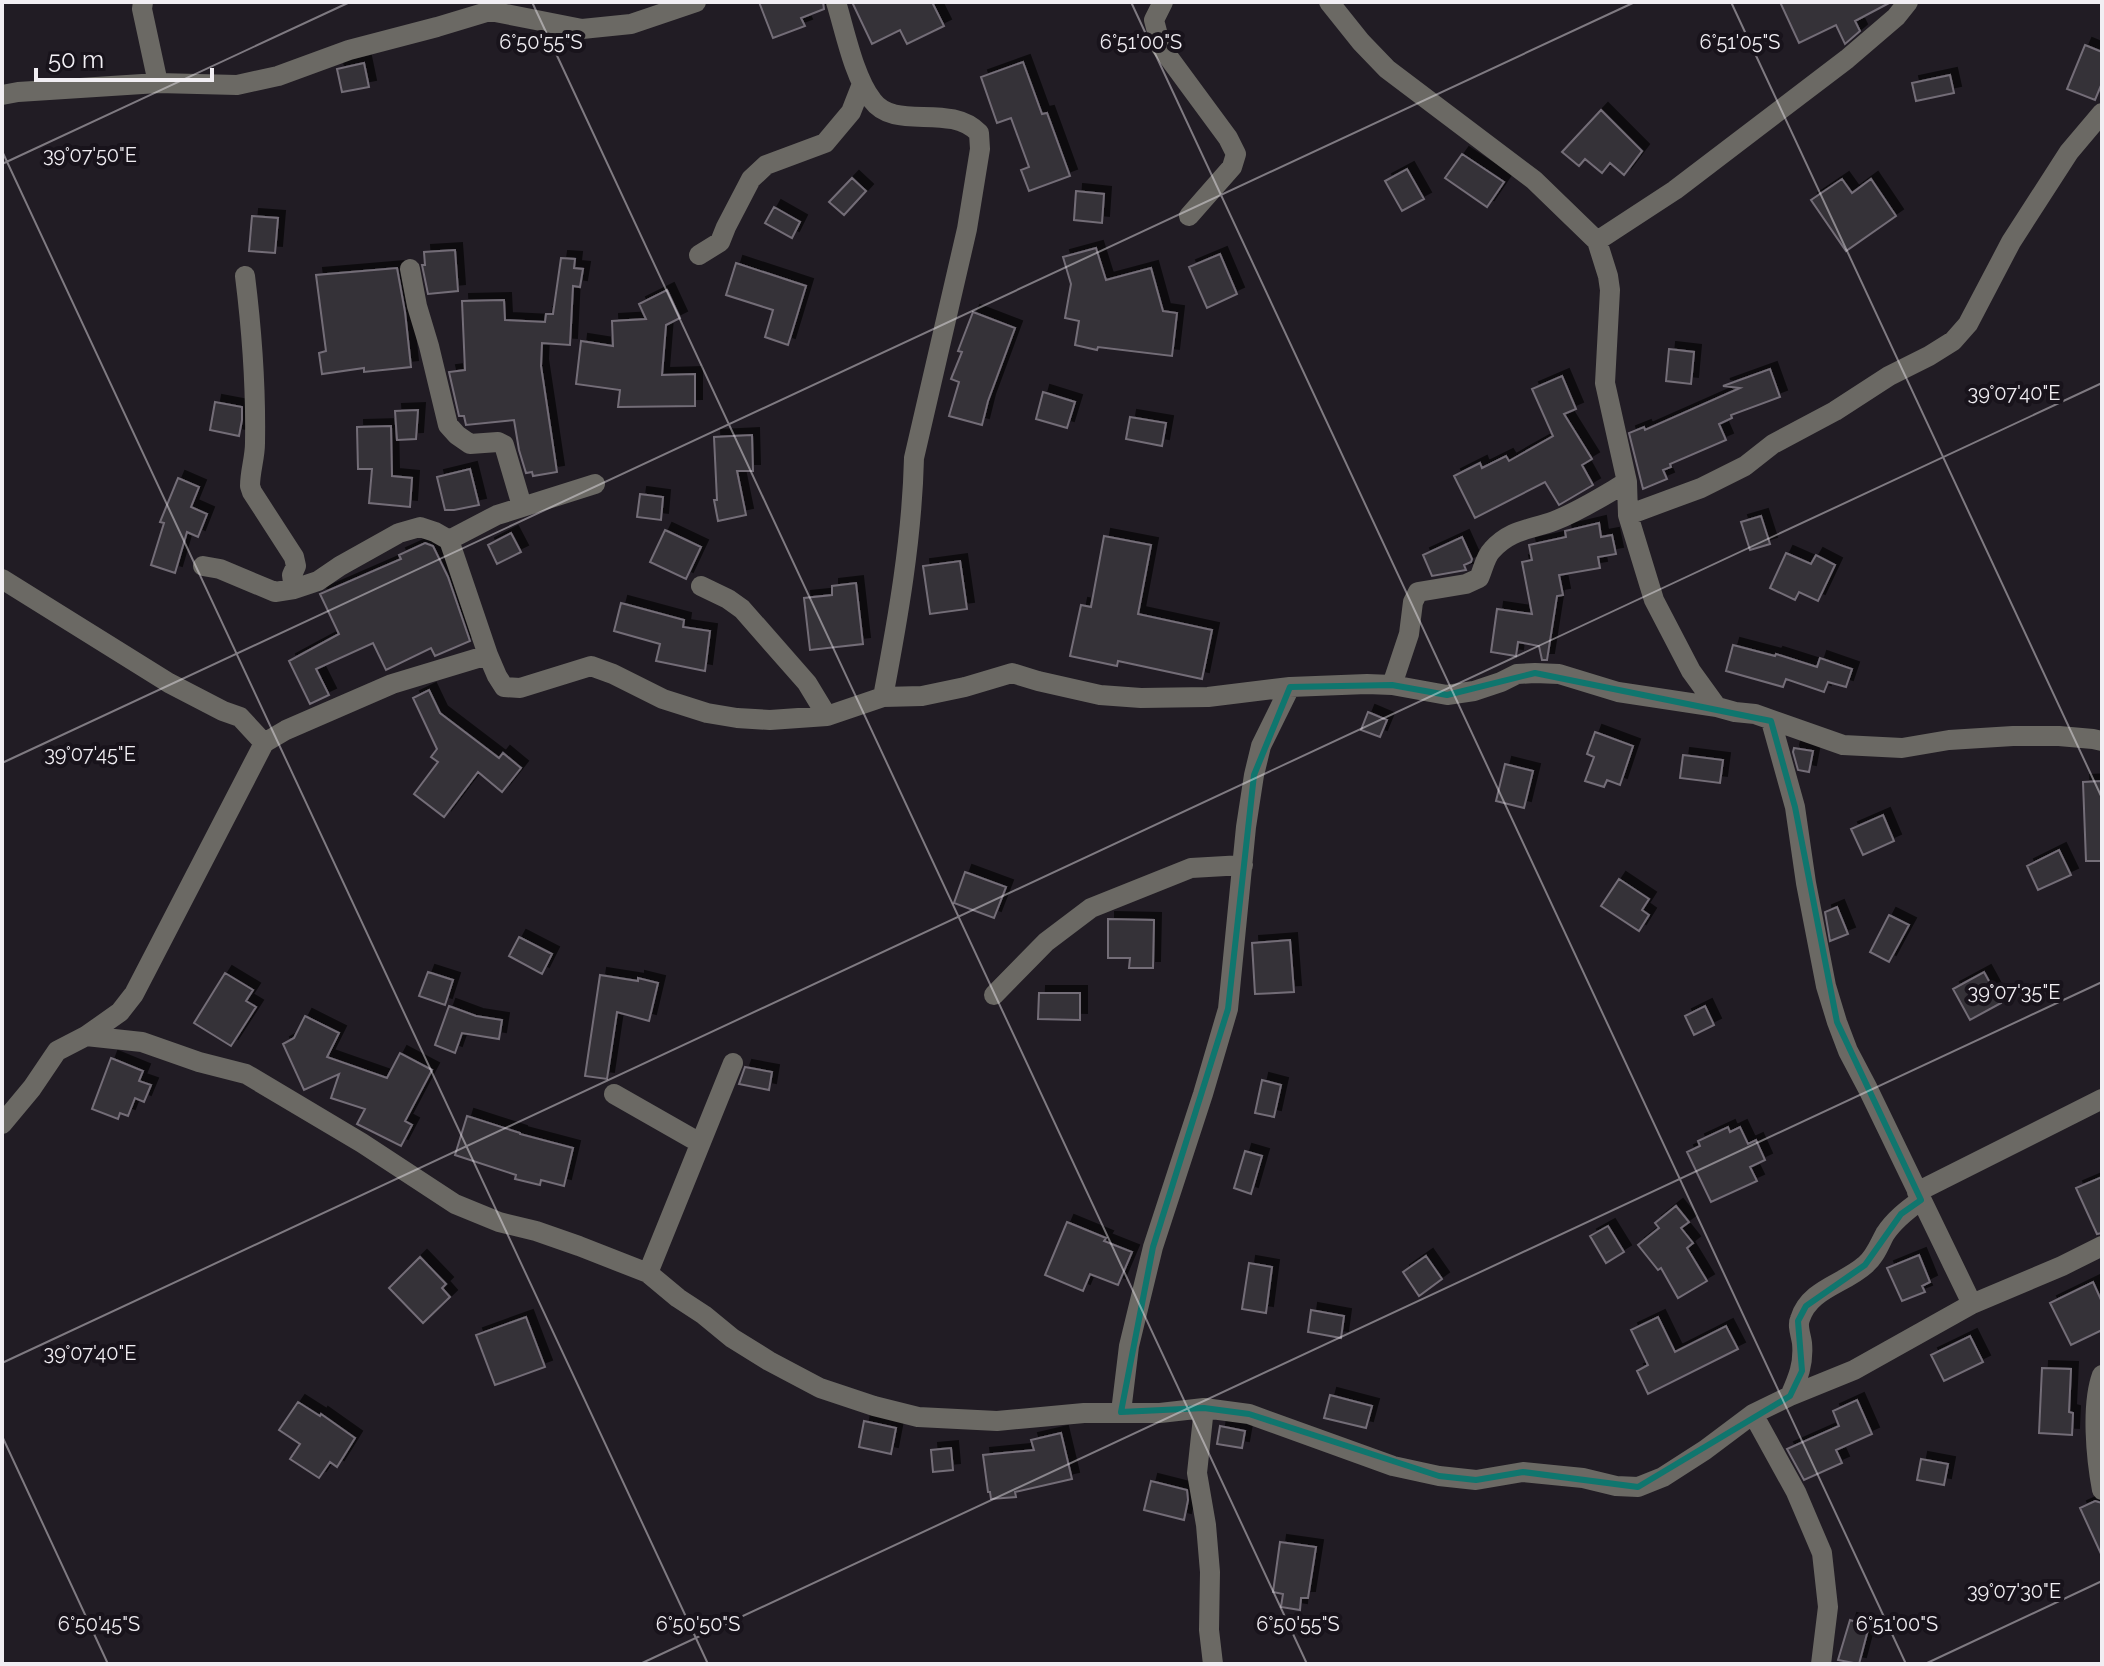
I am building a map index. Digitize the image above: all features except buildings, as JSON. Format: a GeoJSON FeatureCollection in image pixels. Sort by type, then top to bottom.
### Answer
{"type":"FeatureCollection","features":[{"type":"Feature","properties":{"kind":"street"},"geometry":{"type":"LineString","coordinates":[[143,2],[158,83]]}},
{"type":"Feature","properties":{"kind":"street"},"geometry":{"type":"LineString","coordinates":[[2,95],[158,83],[237,85],[319,62],[488,6],[582,29],[631,24],[696,2]]}},
{"type":"Feature","properties":{"kind":"street"},"geometry":{"type":"LineString","coordinates":[[836,2],[862,84],[873,103],[894,116],[956,119],[971,124],[979,133],[980,149],[967,229],[914,458],[903,585],[883,697]]}},
{"type":"Feature","properties":{"kind":"street"},"geometry":{"type":"LineString","coordinates":[[1163,2],[1154,20],[1161,47],[1228,138],[1236,154],[1232,167],[1189,216]]}},
{"type":"Feature","properties":{"kind":"street"},"geometry":{"type":"LineString","coordinates":[[1329,2],[1387,69],[1534,180],[1597,241],[1610,290],[1605,383],[1627,482],[1628,515],[1654,600],[1691,671],[1717,707]]}},
{"type":"Feature","properties":{"kind":"street"},"geometry":{"type":"LineString","coordinates":[[1597,241],[1675,190],[1847,59],[1896,17],[1908,2]]}},
{"type":"Feature","properties":{"kind":"street"},"geometry":{"type":"LineString","coordinates":[[699,255],[720,242],[751,179],[766,165],[825,143],[851,112],[862,84]]}},
{"type":"Feature","properties":{"kind":"street"},"geometry":{"type":"LineString","coordinates":[[1628,515],[1701,488],[1745,466],[1773,444],[1953,341],[1968,324],[2011,242],[2069,152],[2102,113]]}},
{"type":"Feature","properties":{"kind":"street"},"geometry":{"type":"LineString","coordinates":[[410,269],[448,425],[470,444],[498,442],[504,445],[522,506]]}},
{"type":"Feature","properties":{"kind":"street"},"geometry":{"type":"LineString","coordinates":[[245,276],[252,333],[254,389],[255,445],[250,486],[294,557],[294,589]]}},
{"type":"Feature","properties":{"kind":"street"},"geometry":{"type":"LineString","coordinates":[[1392,685],[1409,634],[1413,602],[1418,592],[1466,584],[1479,578],[1489,553],[1500,543],[1521,530],[1572,513],[1627,482]]}},
{"type":"Feature","properties":{"kind":"street"},"geometry":{"type":"LineString","coordinates":[[449,540],[497,515],[595,484]]}},
{"type":"Feature","properties":{"kind":"street"},"geometry":{"type":"LineString","coordinates":[[203,566],[220,569],[275,592],[294,589],[318,581],[399,533],[420,527],[449,540],[488,655],[504,687],[520,688],[591,666],[663,699],[707,713],[737,718],[770,720],[827,716],[883,697],[922,696],[1012,673],[1100,695],[1141,698],[1208,697],[1290,687],[1367,684],[1392,685],[1447,695],[1474,691],[1517,674],[1535,673],[1559,674],[1618,692],[1755,714],[1843,745],[1902,748],[1949,740],[2013,736],[2059,736],[2102,741]]}},
{"type":"Feature","properties":{"kind":"street"},"geometry":{"type":"LineString","coordinates":[[2,579],[169,683],[240,717],[264,743]]}},
{"type":"Feature","properties":{"kind":"street"},"geometry":{"type":"LineString","coordinates":[[701,586],[742,609],[807,683],[827,716]]}},
{"type":"Feature","properties":{"kind":"street"},"geometry":{"type":"LineString","coordinates":[[2,1124],[57,1051],[86,1036],[120,1012],[134,994],[264,743],[286,730],[392,684],[488,655]]}},
{"type":"Feature","properties":{"kind":"street"},"geometry":{"type":"LineString","coordinates":[[1121,1412],[1129,1346],[1153,1247],[1228,1009],[1254,775],[1261,746],[1290,687]]}},
{"type":"Feature","properties":{"kind":"street"},"geometry":{"type":"LineString","coordinates":[[1771,721],[1795,807],[1826,986],[1837,1022],[1848,1051],[1972,1304]]}},
{"type":"Feature","properties":{"kind":"street"},"geometry":{"type":"LineString","coordinates":[[994,995],[1046,942],[1091,908],[1191,868],[1243,865]]}},
{"type":"Feature","properties":{"kind":"street"},"geometry":{"type":"LineString","coordinates":[[86,1036],[142,1042],[246,1074],[362,1143],[455,1204],[648,1273],[732,1338],[769,1361],[820,1388],[874,1406],[918,1417],[997,1421],[1204,1408],[1249,1414],[1393,1466],[1476,1480],[1523,1472],[1638,1487],[1663,1477],[1753,1414],[1854,1370],[1972,1304],[2102,1246]]}},
{"type":"Feature","properties":{"kind":"street"},"geometry":{"type":"LineString","coordinates":[[648,1273],[733,1063]]}},
{"type":"Feature","properties":{"kind":"street"},"geometry":{"type":"LineString","coordinates":[[614,1094],[700,1143]]}},
{"type":"Feature","properties":{"kind":"street"},"geometry":{"type":"LineString","coordinates":[[1790,1396],[1802,1371],[1798,1321],[1806,1306],[1822,1291],[1865,1265],[1901,1214],[1919,1196],[2102,1099]]}},
{"type":"Feature","properties":{"kind":"street"},"geometry":{"type":"LineString","coordinates":[[2102,1375],[2096,1405],[2102,1490]]}},
{"type":"Feature","properties":{"kind":"street"},"geometry":{"type":"LineString","coordinates":[[1204,1408],[1197,1473],[1210,1572],[1209,1630],[1213,1664]]}},
{"type":"Feature","properties":{"kind":"street"},"geometry":{"type":"LineString","coordinates":[[1753,1414],[1796,1492],[1822,1553],[1828,1607],[1821,1664]]}},
{"type":"Feature","properties":{"kind":"highlighted area"},"geometry":{"type":"Polygon","coordinates":[[[1535,673],[1771,721],[1795,807],[1837,1022],[1921,1200],[1901,1214],[1865,1265],[1806,1306],[1798,1321],[1802,1371],[1790,1396],[1638,1487],[1523,1472],[1476,1480],[1439,1476],[1249,1414],[1204,1408],[1121,1412],[1153,1247],[1228,1009],[1254,775],[1290,687],[1392,685],[1447,695],[1535,673]]]}}]}
